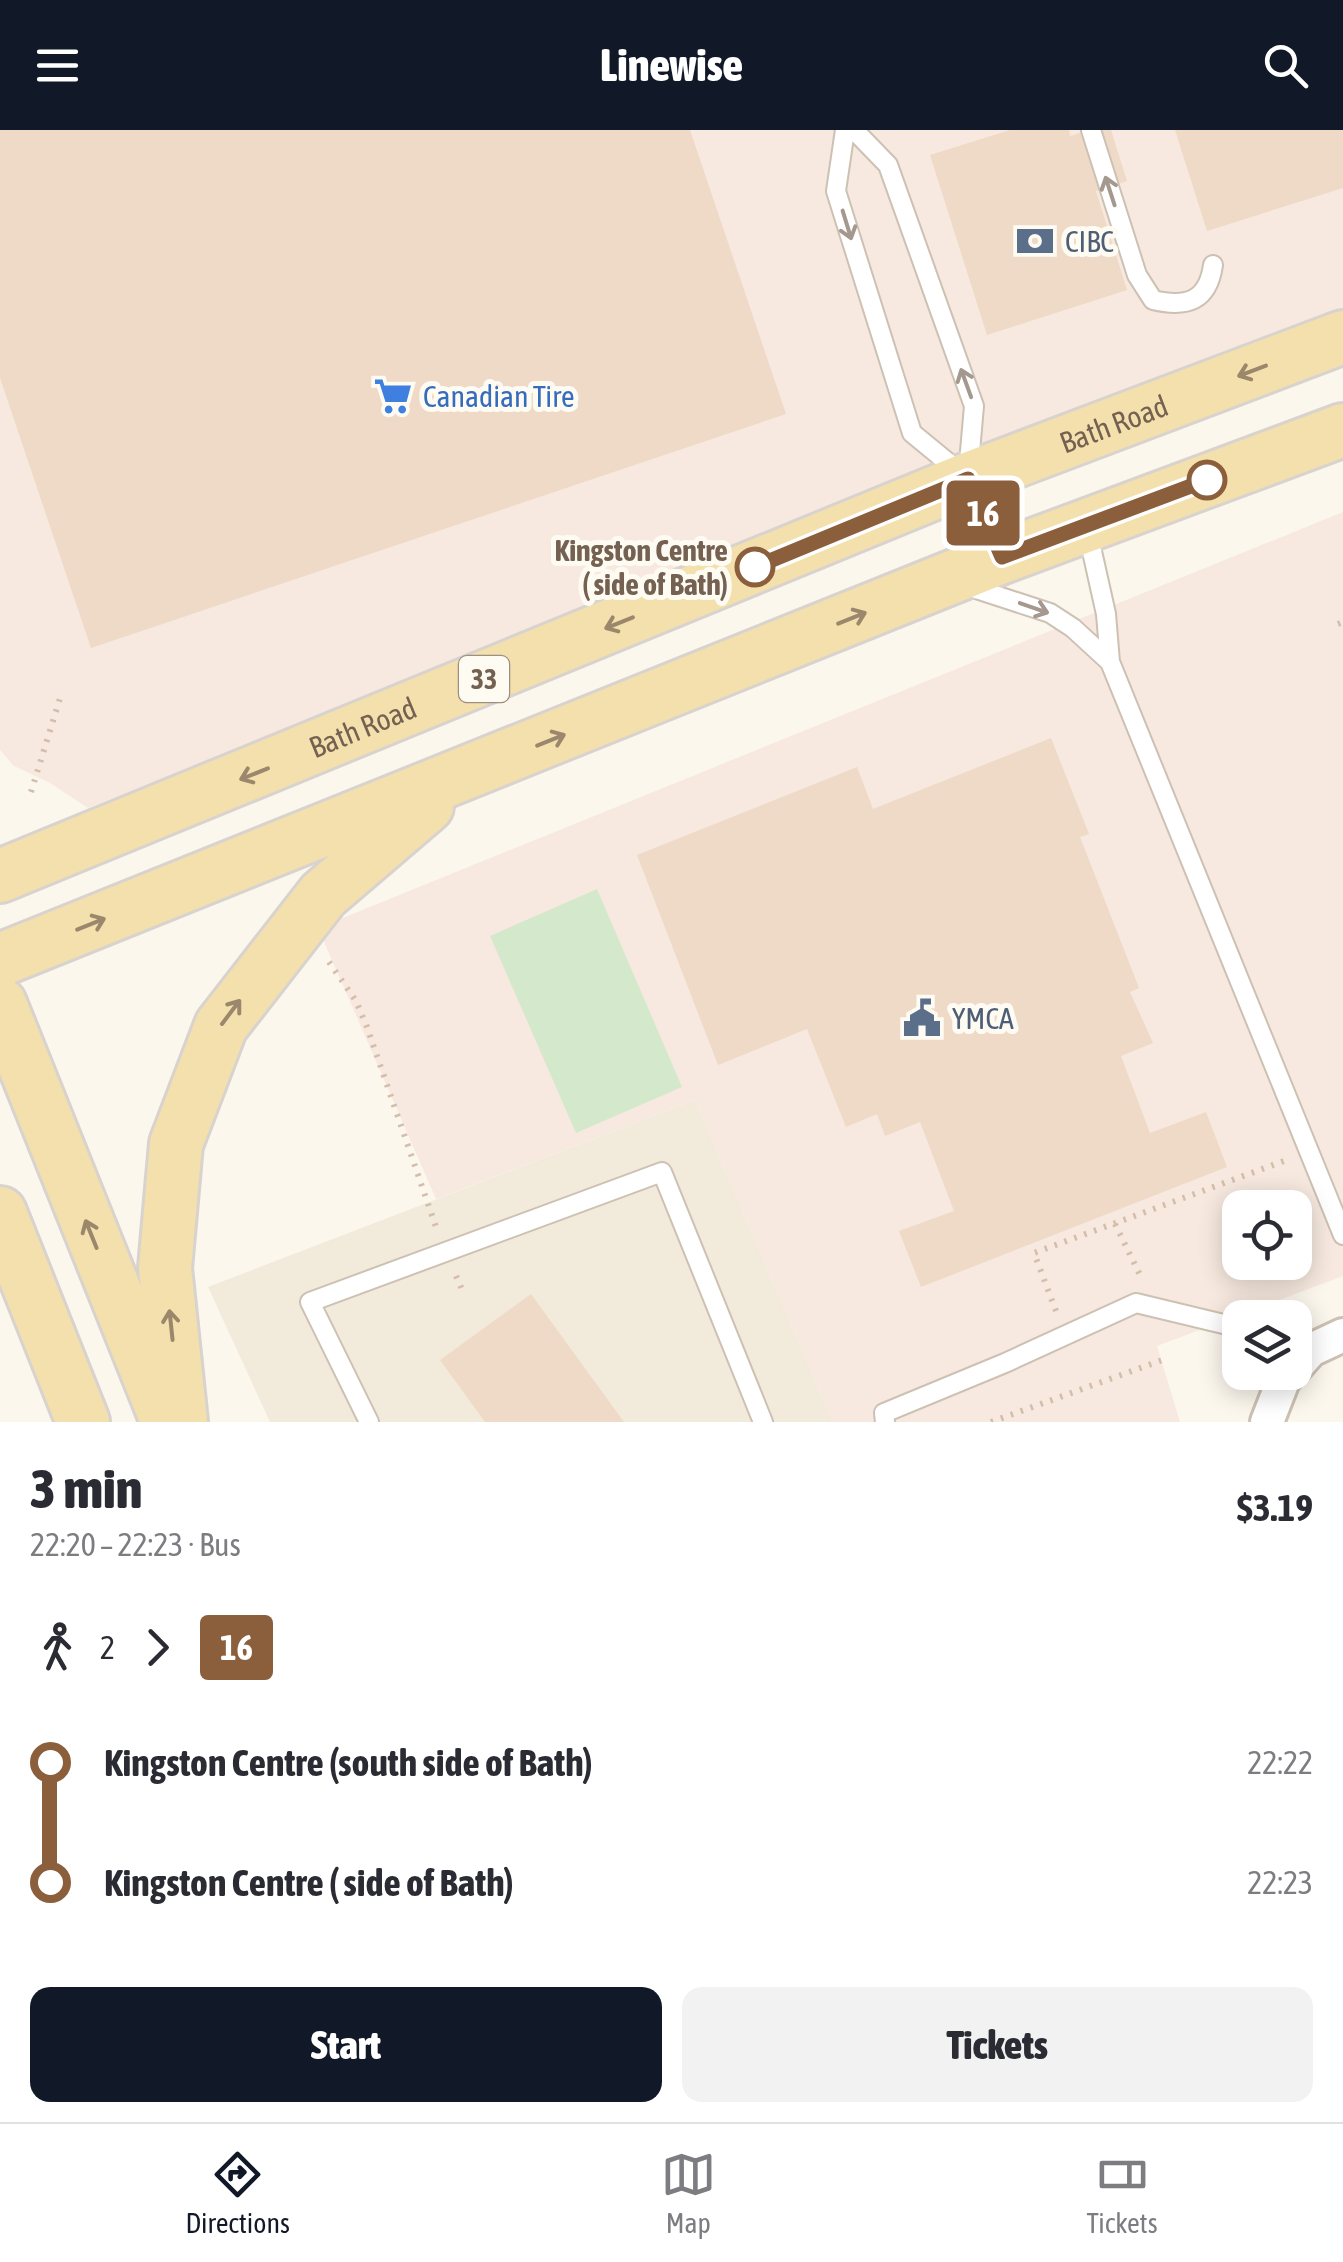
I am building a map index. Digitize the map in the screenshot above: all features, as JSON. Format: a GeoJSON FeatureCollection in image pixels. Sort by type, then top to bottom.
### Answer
{"type":"FeatureCollection","features":[{"type":"Feature","properties":{"kind":"main road","name":"Bath Road"},"geometry":{"type":"LineString","coordinates":[[0,876],[968,479],[1343,337]]}},
{"type":"Feature","properties":{"kind":"main road"},"geometry":{"type":"LineString","coordinates":[[0,960],[1002,557],[1343,430]]}},
{"type":"Feature","properties":{"kind":"main road"},"geometry":{"type":"LineString","coordinates":[[181,1422],[165,1268],[176,1144],[220,1026],[323,895],[460,777]]}},
{"type":"Feature","properties":{"kind":"main road"},"geometry":{"type":"LineString","coordinates":[[0,1004],[167,1422]]}},
{"type":"Feature","properties":{"kind":"main road"},"geometry":{"type":"LineString","coordinates":[[0,1213],[83,1422]]}},
{"type":"Feature","properties":{"kind":"main road"},"geometry":{"type":"LineString","coordinates":[[0,1298],[75,1422]]}},
{"type":"Feature","properties":{"kind":"street"},"geometry":{"type":"LineString","coordinates":[[1312,1352],[1343,1335]]}},
{"type":"Feature","properties":{"kind":"street"},"geometry":{"type":"LineString","coordinates":[[1267,1422],[1279,1390]]}},
{"type":"Feature","properties":{"kind":"lane"},"geometry":{"type":"LineString","coordinates":[[846,130],[836,191],[912,433],[968,479],[1002,557]]}},
{"type":"Feature","properties":{"kind":"lane"},"geometry":{"type":"LineString","coordinates":[[854,130],[888,165],[974,406],[968,479]]}},
{"type":"Feature","properties":{"kind":"lane"},"geometry":{"type":"LineString","coordinates":[[1090,130],[1143,289],[1153,300],[1167,304],[1202,295],[1211,282],[1213,265]]}},
{"type":"Feature","properties":{"kind":"lane"},"geometry":{"type":"LineString","coordinates":[[1087,526],[1106,614],[1110,662],[1343,1235]]}},
{"type":"Feature","properties":{"kind":"lane"},"geometry":{"type":"LineString","coordinates":[[945,580],[1050,613],[1110,662]]}},
{"type":"Feature","properties":{"kind":"lane"},"geometry":{"type":"LineString","coordinates":[[369,1422],[310,1302],[662,1172],[763,1422]]}},
{"type":"Feature","properties":{"kind":"lane"},"geometry":{"type":"LineString","coordinates":[[885,1422],[884,1413],[1136,1303],[1222,1324]]}},
{"type":"Feature","properties":{"kind":"path"},"geometry":{"type":"LineString","coordinates":[[31,792],[61,694]]}},
{"type":"Feature","properties":{"kind":"path"},"geometry":{"type":"LineString","coordinates":[[319,949],[356,1000],[445,1252],[464,1294]]}},
{"type":"Feature","properties":{"kind":"path"},"geometry":{"type":"LineString","coordinates":[[1065,1336],[1034,1254],[1309,1152]]}},
{"type":"Feature","properties":{"kind":"path"},"geometry":{"type":"LineString","coordinates":[[1115,1224],[1156,1307]]}},
{"type":"Feature","properties":{"kind":"path"},"geometry":{"type":"LineString","coordinates":[[992,1422],[1168,1358]]}},
{"type":"Feature","properties":{"kind":"shaded area"},"geometry":{"type":"Polygon","coordinates":[[[0,130],[1343,130],[1343,316],[88,808],[14,766],[0,750],[0,130]]]}},
{"type":"Feature","properties":{"kind":"shaded area"},"geometry":{"type":"Polygon","coordinates":[[[1343,512],[1343,1276],[1279,1300],[1222,1300],[1222,1322],[1157,1346],[1180,1422],[833,1422],[695,1100],[436,1199],[318,928],[1343,512]]]}},
{"type":"Feature","properties":{"kind":"shaded area"},"geometry":{"type":"Polygon","coordinates":[[[695,1100],[833,1422],[270,1422],[208,1287],[695,1100]]]}},
{"type":"Feature","properties":{"kind":"green space"},"geometry":{"type":"Polygon","coordinates":[[[597,889],[682,1087],[576,1133],[490,936],[597,889]]]}},
{"type":"Feature","properties":{"kind":"building","name":"Canadian Tire"},"geometry":{"type":"Polygon","coordinates":[[[0,130],[690,130],[786,414],[91,648],[0,378],[0,130]]]}},
{"type":"Feature","properties":{"kind":"building","name":"CIBC"},"geometry":{"type":"Polygon","coordinates":[[[1010,130],[1069,130],[1070,136],[1089,130],[1111,130],[1127,181],[1096,191],[1127,290],[987,335],[930,155],[1010,130]]]}},
{"type":"Feature","properties":{"kind":"building"},"geometry":{"type":"Polygon","coordinates":[[[1175,130],[1343,130],[1343,188],[1207,231],[1175,130]]]}},
{"type":"Feature","properties":{"kind":"building","name":"YMCA"},"geometry":{"type":"Polygon","coordinates":[[[1051,738],[1089,834],[1080,837],[1139,988],[1130,992],[1153,1043],[1121,1056],[1150,1133],[1206,1112],[1227,1167],[921,1287],[899,1231],[954,1211],[920,1122],[885,1136],[877,1114],[846,1127],[807,1029],[718,1065],[637,855],[857,767],[873,809],[1051,738]]]}},
{"type":"Feature","properties":{"kind":"building"},"geometry":{"type":"Polygon","coordinates":[[[531,1294],[624,1422],[485,1422],[440,1360],[531,1294]]]}},
{"type":"Feature","properties":{"kind":"bus line","name":"16"},"geometry":{"type":"LineString","coordinates":[[755,567],[968,479],[1002,557],[1207,480]]}},
{"type":"Feature","properties":{"kind":"place","name":"CIBC"},"geometry":{"type":"Point","coordinates":[1035,241]}},
{"type":"Feature","properties":{"kind":"place","name":"Canadian Tire"},"geometry":{"type":"Point","coordinates":[393,396]}},
{"type":"Feature","properties":{"kind":"place","name":"Kingston Centre ( side of Bath)"},"geometry":{"type":"Point","coordinates":[755,567]}},
{"type":"Feature","properties":{"kind":"place","name":"YMCA"},"geometry":{"type":"Point","coordinates":[922,1018]}}]}
